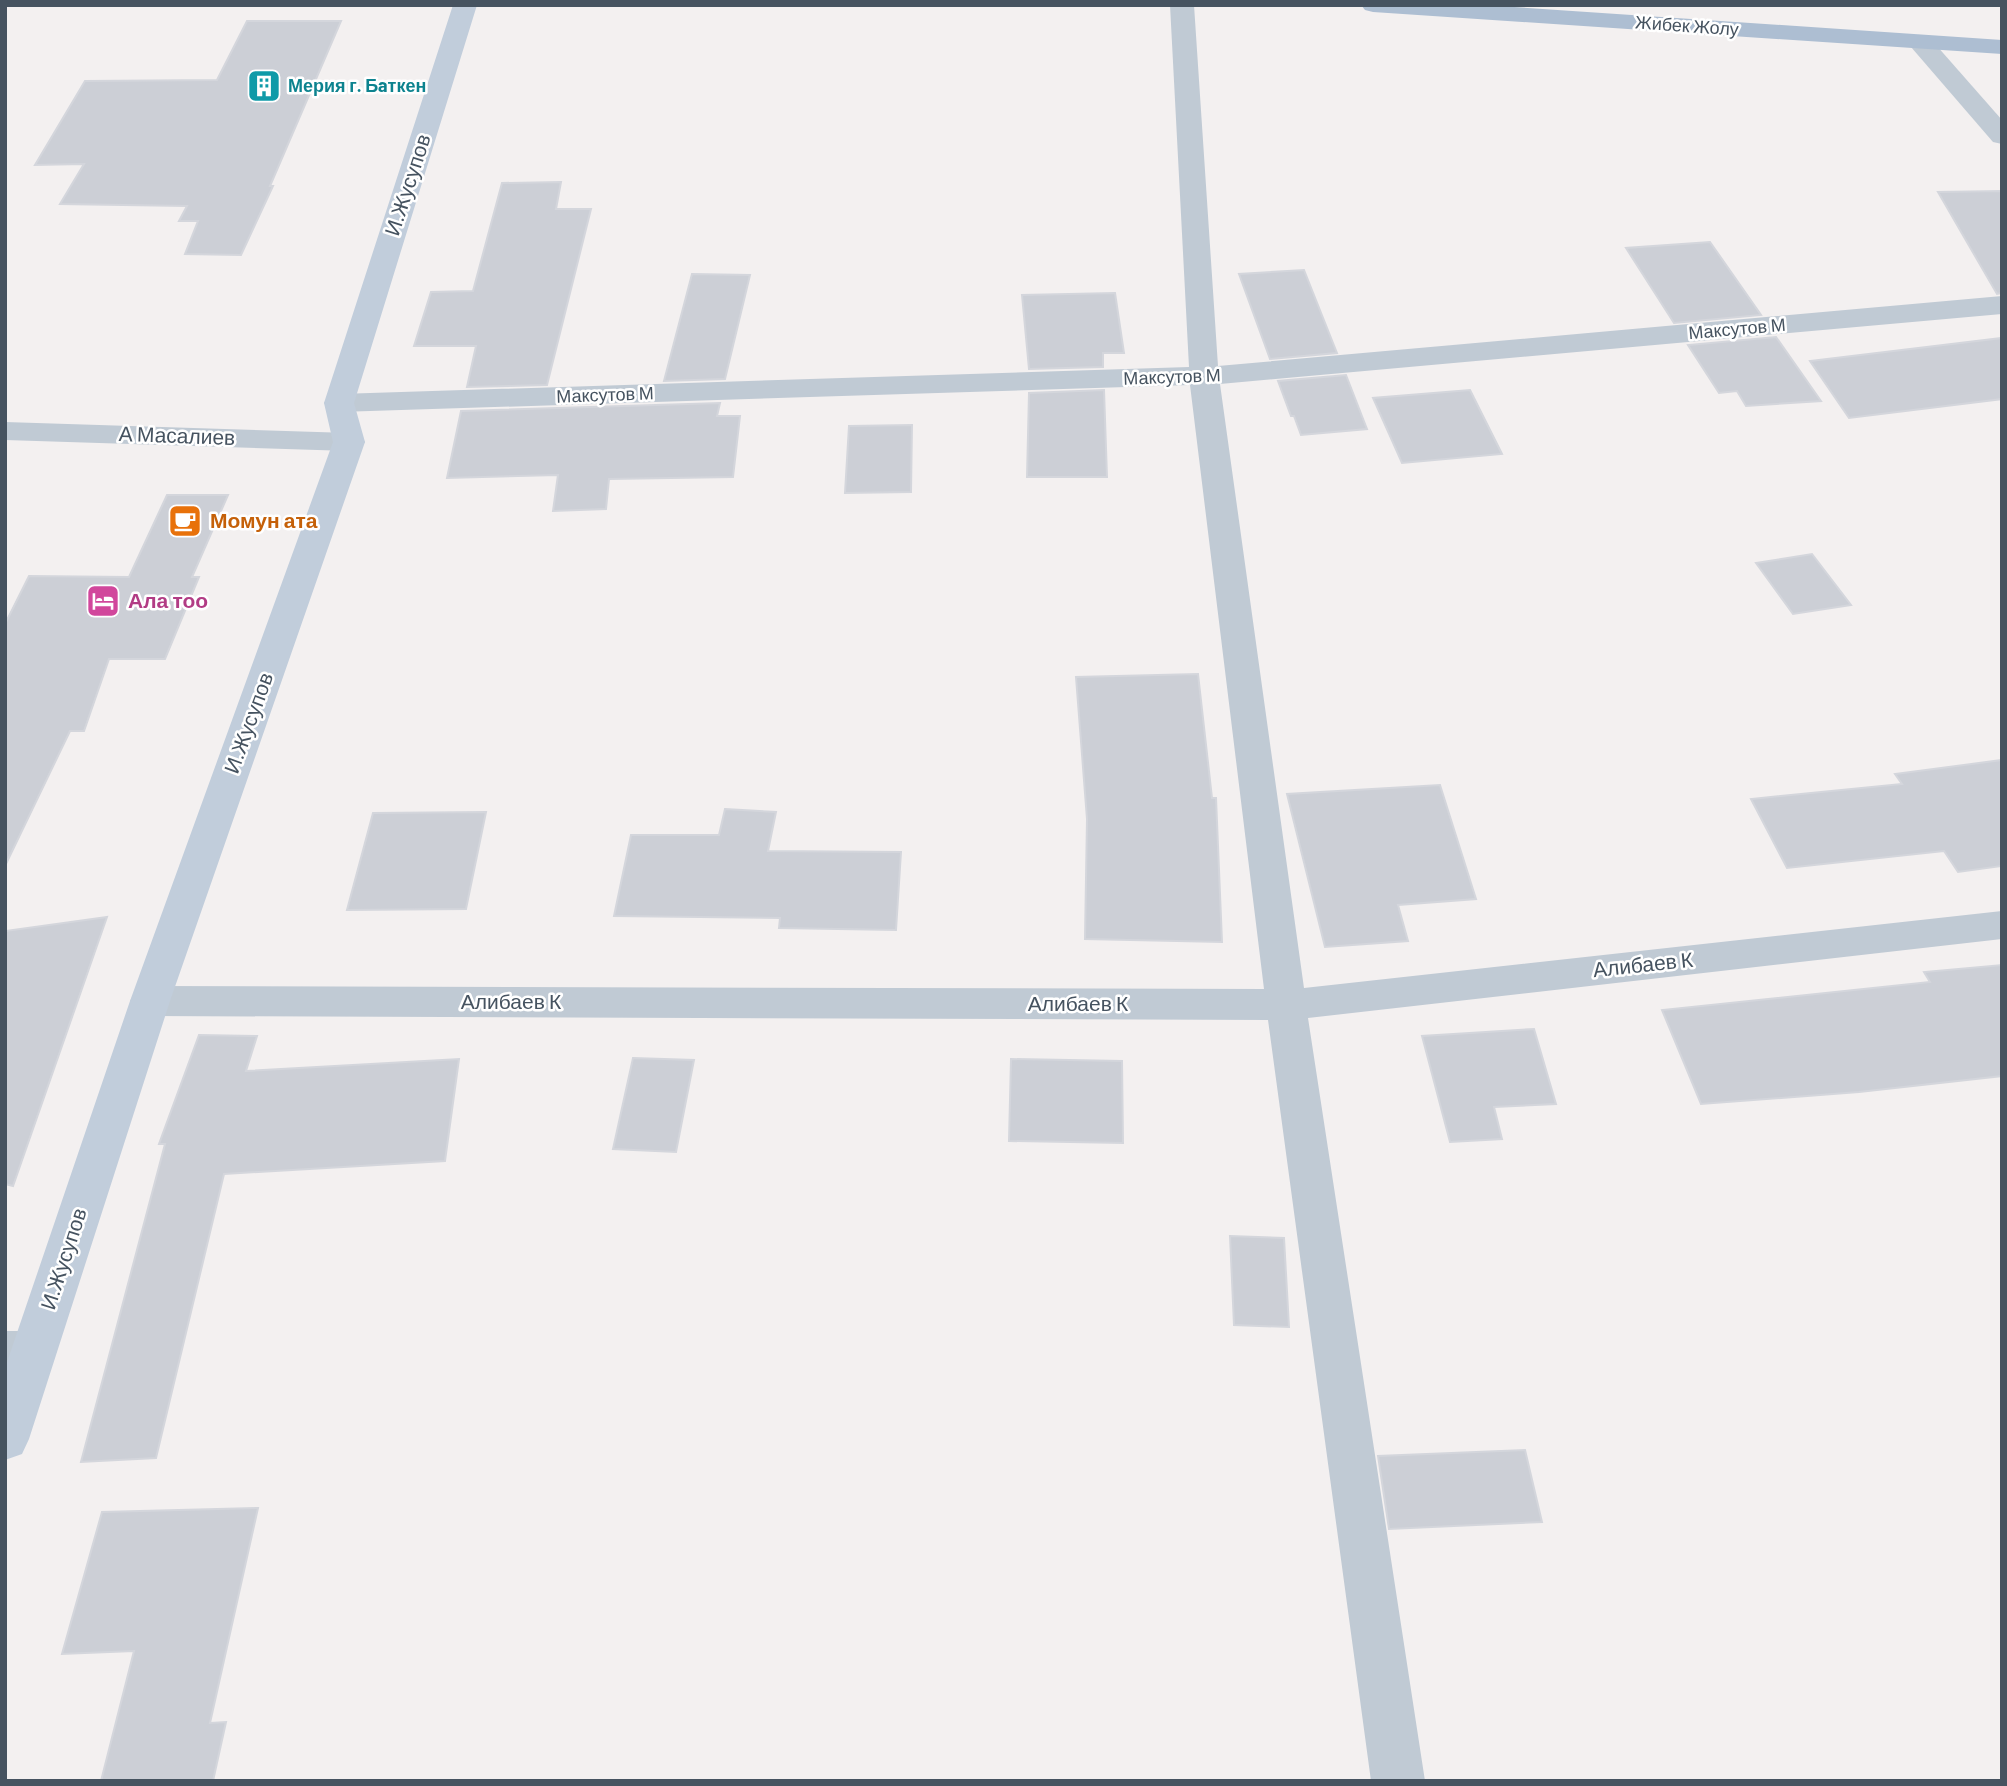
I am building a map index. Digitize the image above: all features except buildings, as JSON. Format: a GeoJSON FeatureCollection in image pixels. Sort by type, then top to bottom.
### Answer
{"type":"FeatureCollection","features":[{"type":"Feature","properties":{"kind":"main road","name":"Жибек Жолу"},"geometry":{"type":"LineString","coordinates":[[1373,5],[2002,47]]}},
{"type":"Feature","properties":{"kind":"street","name":"И.Жусупов"},"geometry":{"type":"LineString","coordinates":[[339,403],[465,5]]}},
{"type":"Feature","properties":{"kind":"street"},"geometry":{"type":"LineString","coordinates":[[1182,5],[1205,376],[1286,1005],[1398,1781]]}},
{"type":"Feature","properties":{"kind":"street"},"geometry":{"type":"LineString","coordinates":[[1920,42],[2002,136]]}},
{"type":"Feature","properties":{"kind":"street","name":"Максутов М"},"geometry":{"type":"LineString","coordinates":[[339,403],[1205,376],[2002,305]]}},
{"type":"Feature","properties":{"kind":"street"},"geometry":{"type":"LineString","coordinates":[[339,403],[349,442]]}},
{"type":"Feature","properties":{"kind":"street","name":"А Масалиев"},"geometry":{"type":"LineString","coordinates":[[5,431],[349,442]]}},
{"type":"Feature","properties":{"kind":"street","name":"И.Жусупов"},"geometry":{"type":"LineString","coordinates":[[5,1439],[20,1351],[150,1001],[349,442]]}},
{"type":"Feature","properties":{"kind":"street","name":"Алибаев К"},"geometry":{"type":"LineString","coordinates":[[150,1001],[1286,1005],[2002,925]]}},
{"type":"Feature","properties":{"kind":"place","name":"Мерия г. Бaткен"},"geometry":{"type":"Point","coordinates":[264,86]}},
{"type":"Feature","properties":{"kind":"place","name":"Момун ата"},"geometry":{"type":"Point","coordinates":[185,521]}},
{"type":"Feature","properties":{"kind":"place","name":"Ала тоо"},"geometry":{"type":"Point","coordinates":[103,601]}}]}
